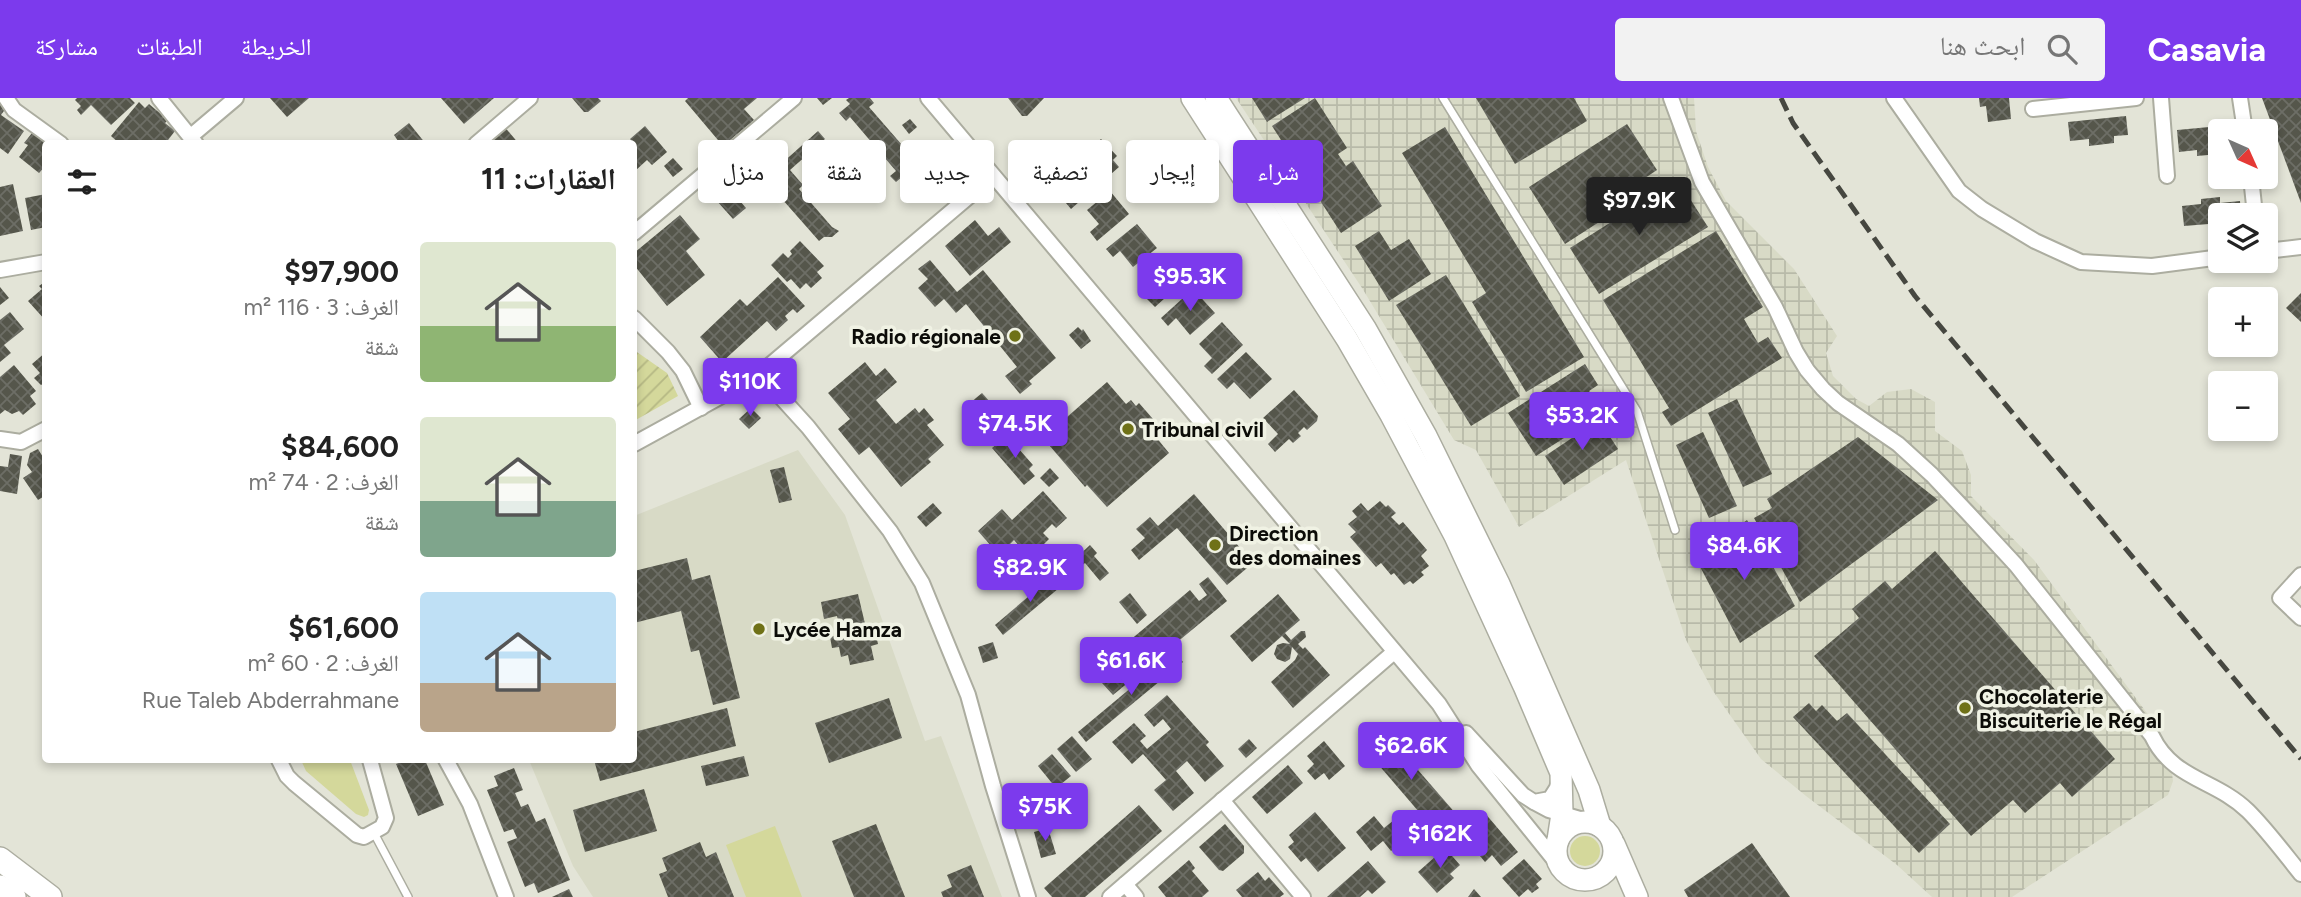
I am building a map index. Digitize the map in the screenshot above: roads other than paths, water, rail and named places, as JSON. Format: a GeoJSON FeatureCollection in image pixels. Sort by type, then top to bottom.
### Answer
{"type":"FeatureCollection","features":[{"type":"Feature","properties":{"kind":"main road"},"geometry":{"type":"LineString","coordinates":[[1192,98],[1347,339],[1433,491],[1524,685],[1560,774],[1562,814],[1555,850],[1564,872],[1592,897]]}},
{"type":"Feature","properties":{"kind":"main road"},"geometry":{"type":"LineString","coordinates":[[1216,98],[1365,328],[1426,436],[1499,584],[1588,790],[1614,859],[1603,875],[1585,881],[1564,872]]}},
{"type":"Feature","properties":{"kind":"main road"},"geometry":{"type":"LineString","coordinates":[[1558,840],[1571,825],[1601,829]]}},
{"type":"Feature","properties":{"kind":"main road"},"geometry":{"type":"LineString","coordinates":[[1601,829],[1637,897]]}},
{"type":"Feature","properties":{"kind":"main road"},"geometry":{"type":"LineString","coordinates":[[0,859],[50,897]]}},
{"type":"Feature","properties":{"kind":"main road"},"geometry":{"type":"LineString","coordinates":[[0,887],[14,897]]}},
{"type":"Feature","properties":{"kind":"street"},"geometry":{"type":"LineString","coordinates":[[6,98],[14,110],[55,140]]}},
{"type":"Feature","properties":{"kind":"street"},"geometry":{"type":"LineString","coordinates":[[159,98],[194,140],[236,98]]}},
{"type":"Feature","properties":{"kind":"street"},"geometry":{"type":"LineString","coordinates":[[481,140],[530,98]]}},
{"type":"Feature","properties":{"kind":"street"},"geometry":{"type":"LineString","coordinates":[[637,230],[794,98]]}},
{"type":"Feature","properties":{"kind":"street"},"geometry":{"type":"LineString","coordinates":[[928,98],[962,140]]}},
{"type":"Feature","properties":{"kind":"street"},"geometry":{"type":"LineString","coordinates":[[1671,98],[1702,181],[1775,307],[1796,352],[1823,389],[1838,403],[1898,444],[1932,475],[2016,565],[2152,736],[2160,752],[2180,771],[2224,792],[2248,811],[2301,874]]}},
{"type":"Feature","properties":{"kind":"street"},"geometry":{"type":"LineString","coordinates":[[1894,98],[1959,191],[1982,209],[2035,241],[2081,262],[2152,266],[2208,259]]}},
{"type":"Feature","properties":{"kind":"street"},"geometry":{"type":"LineString","coordinates":[[2033,109],[2136,98]]}},
{"type":"Feature","properties":{"kind":"street"},"geometry":{"type":"LineString","coordinates":[[2161,98],[2167,176]]}},
{"type":"Feature","properties":{"kind":"street"},"geometry":{"type":"LineString","coordinates":[[2240,98],[2243,119]]}},
{"type":"Feature","properties":{"kind":"street"},"geometry":{"type":"LineString","coordinates":[[994,179],[1438,704],[1523,795],[1601,829]]}},
{"type":"Feature","properties":{"kind":"street"},"geometry":{"type":"LineString","coordinates":[[637,442],[756,377],[961,203]]}},
{"type":"Feature","properties":{"kind":"street"},"geometry":{"type":"LineString","coordinates":[[2278,250],[2301,247]]}},
{"type":"Feature","properties":{"kind":"street"},"geometry":{"type":"LineString","coordinates":[[0,270],[42,263]]}},
{"type":"Feature","properties":{"kind":"street"},"geometry":{"type":"LineString","coordinates":[[637,321],[683,371],[701,408]]}},
{"type":"Feature","properties":{"kind":"street"},"geometry":{"type":"LineString","coordinates":[[756,377],[778,394],[808,427],[890,531],[922,583],[968,695],[1028,897]]}},
{"type":"Feature","properties":{"kind":"street"},"geometry":{"type":"LineString","coordinates":[[0,439],[21,442],[42,431]]}},
{"type":"Feature","properties":{"kind":"street"},"geometry":{"type":"LineString","coordinates":[[2301,575],[2280,598],[2301,618]]}},
{"type":"Feature","properties":{"kind":"street"},"geometry":{"type":"LineString","coordinates":[[1110,897],[1394,652]]}},
{"type":"Feature","properties":{"kind":"street"},"geometry":{"type":"LineString","coordinates":[[1438,704],[1478,765],[1564,872]]}},
{"type":"Feature","properties":{"kind":"street"},"geometry":{"type":"LineString","coordinates":[[280,763],[287,776],[357,835],[364,837],[382,827],[386,818],[373,763]]}},
{"type":"Feature","properties":{"kind":"street"},"geometry":{"type":"LineString","coordinates":[[448,763],[470,804],[506,897]]}},
{"type":"Feature","properties":{"kind":"street"},"geometry":{"type":"LineString","coordinates":[[1534,802],[1550,799],[1558,788],[1560,774]]}},
{"type":"Feature","properties":{"kind":"street"},"geometry":{"type":"LineString","coordinates":[[1222,800],[1303,897]]}},
{"type":"Feature","properties":{"kind":"street"},"geometry":{"type":"LineString","coordinates":[[1125,884],[1136,897]]}},
{"type":"Feature","properties":{"kind":"lane"},"geometry":{"type":"LineString","coordinates":[[1443,98],[1637,411],[1675,530]]}},
{"type":"Feature","properties":{"kind":"lane"},"geometry":{"type":"LineString","coordinates":[[374,833],[408,897]]}},
{"type":"Feature","properties":{"kind":"railway"},"geometry":{"type":"LineString","coordinates":[[1781,98],[1793,123],[1915,296],[2301,759]]}},
{"type":"Feature","properties":{"kind":"place","name":"Radio régionale"},"geometry":{"type":"Point","coordinates":[1015,336]}},
{"type":"Feature","properties":{"kind":"place","name":"Tribunal civil"},"geometry":{"type":"Point","coordinates":[1128,429]}},
{"type":"Feature","properties":{"kind":"place","name":"Direction des domaines"},"geometry":{"type":"Point","coordinates":[1215,545]}},
{"type":"Feature","properties":{"kind":"place","name":"Lycée Hamza"},"geometry":{"type":"Point","coordinates":[759,629]}},
{"type":"Feature","properties":{"kind":"place","name":"Chocolaterie Biscuiterie le Régal"},"geometry":{"type":"Point","coordinates":[1965,708]}}]}
